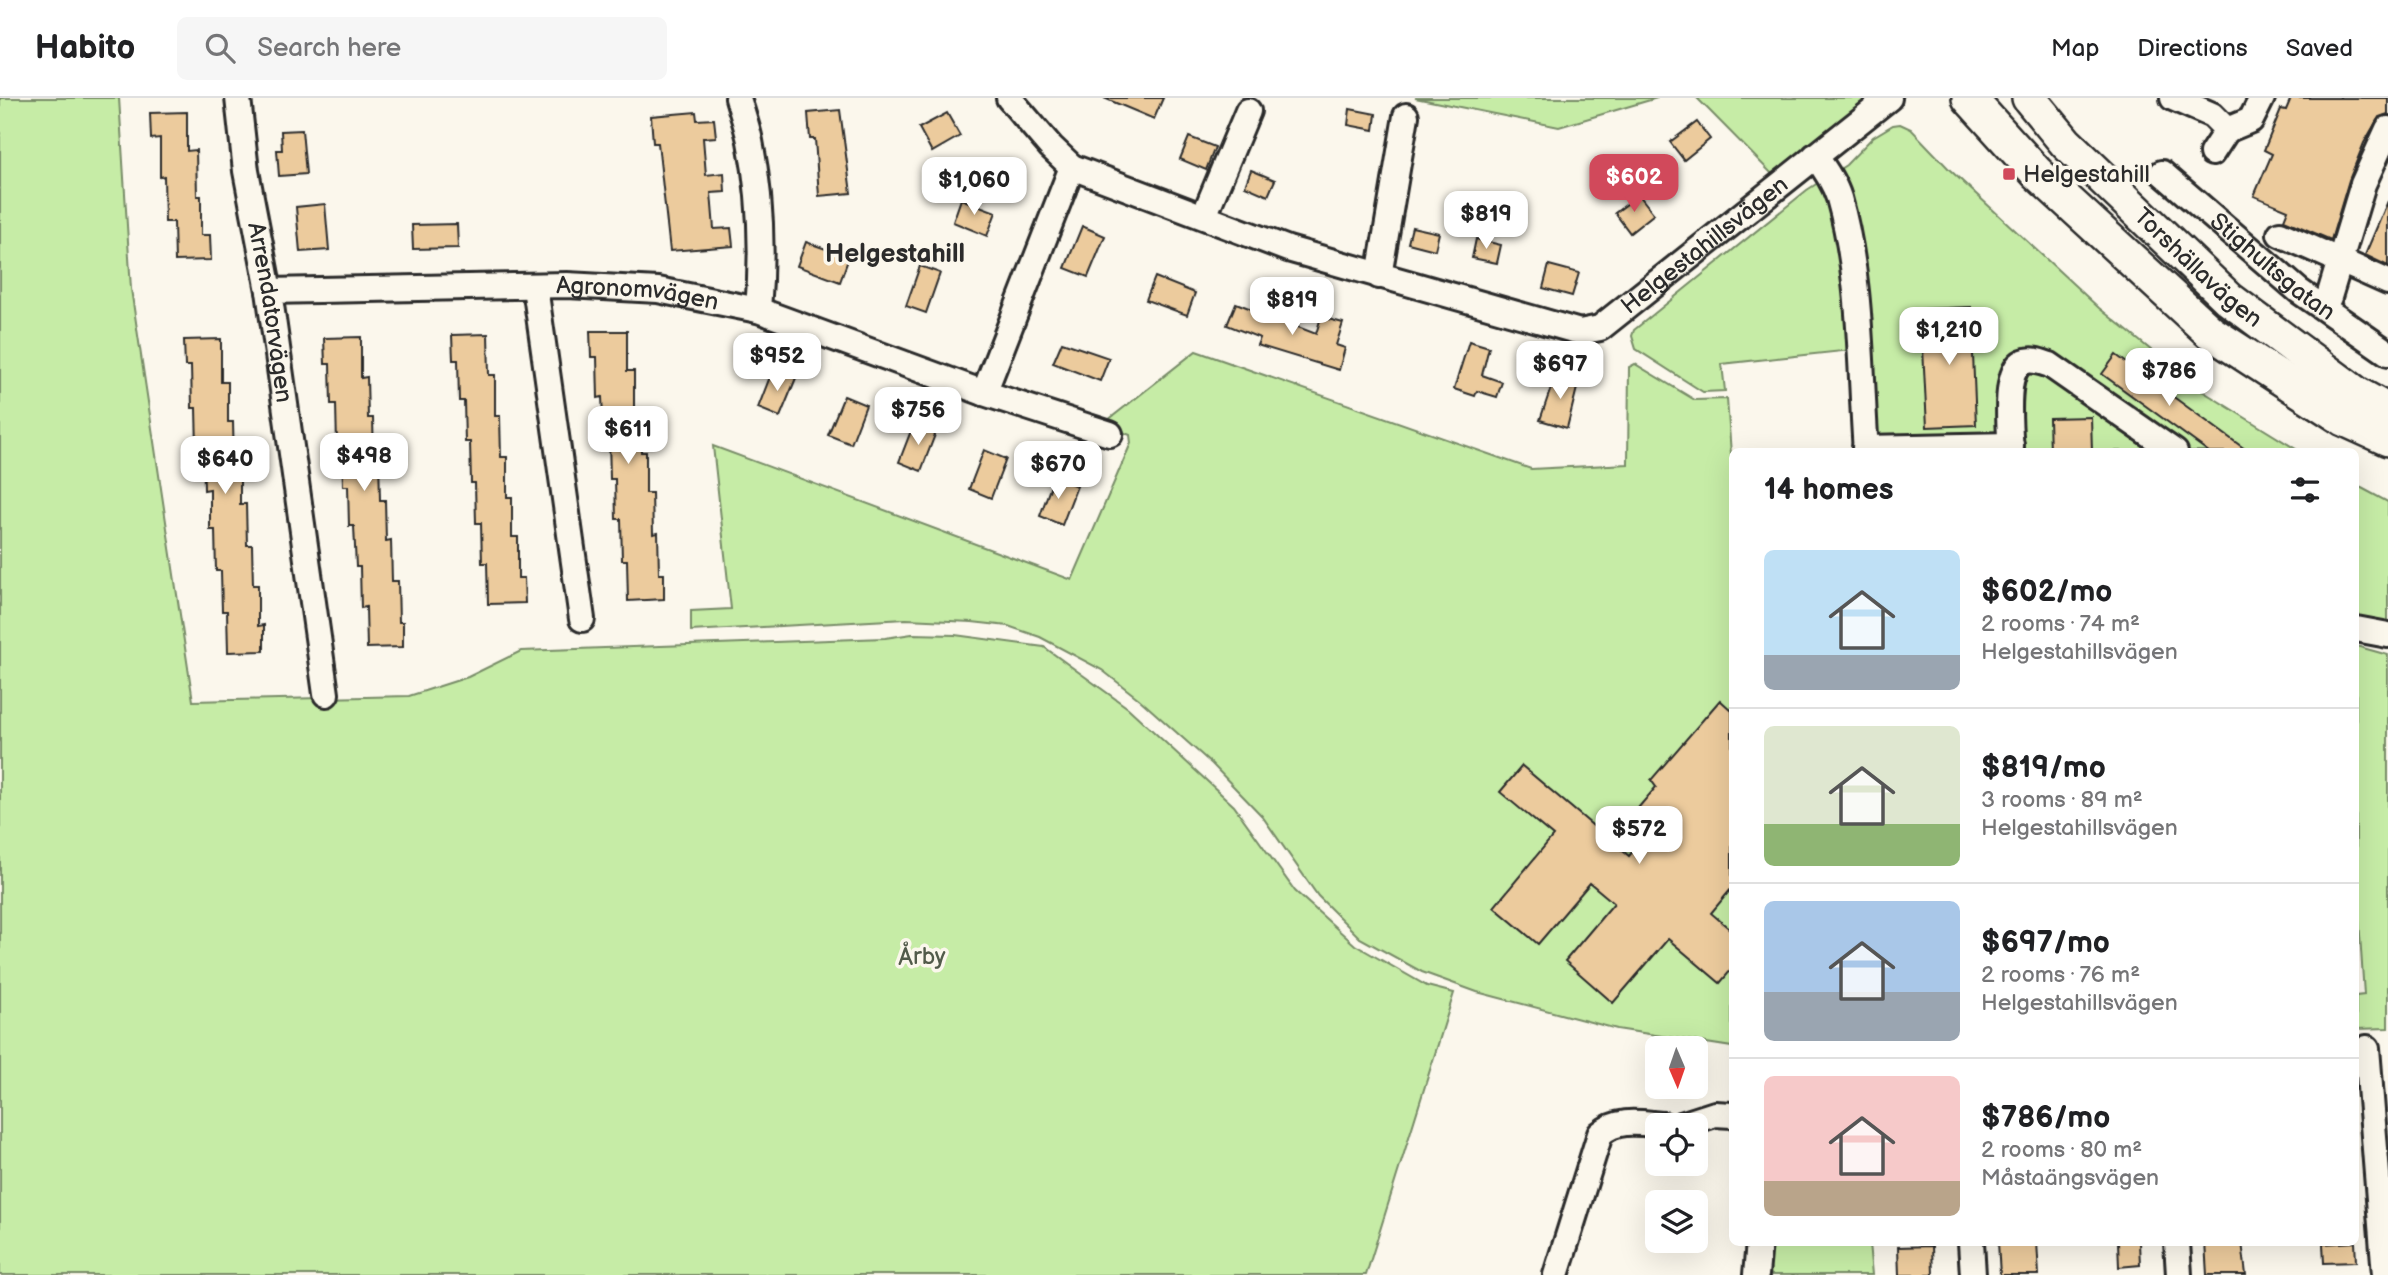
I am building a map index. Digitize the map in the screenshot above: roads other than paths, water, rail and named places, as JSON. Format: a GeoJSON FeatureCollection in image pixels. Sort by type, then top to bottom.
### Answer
{"type":"FeatureCollection","features":[{"type":"Feature","properties":{"kind":"main road","name":"Torshällavägen"},"geometry":{"type":"LineString","coordinates":[[1969,98],[2037,173],[2210,332],[2344,419],[2388,439]]}},
{"type":"Feature","properties":{"kind":"main road","name":"Torshällavägen"},"geometry":{"type":"LineString","coordinates":[[2029,98],[2066,143],[2229,299],[2357,394],[2388,411]]}},
{"type":"Feature","properties":{"kind":"street","name":"Arrendatorvägen"},"geometry":{"type":"LineString","coordinates":[[238,98],[246,171],[268,291],[326,694]]}},
{"type":"Feature","properties":{"kind":"street"},"geometry":{"type":"LineString","coordinates":[[738,98],[750,140],[757,188],[762,264],[758,310]]}},
{"type":"Feature","properties":{"kind":"street","name":"Helgestahillsvägen"},"geometry":{"type":"LineString","coordinates":[[1010,98],[1051,148],[1072,167],[1288,249],[1580,332],[1600,328],[1889,98]]}},
{"type":"Feature","properties":{"kind":"street"},"geometry":{"type":"LineString","coordinates":[[2173,98],[2213,115],[2227,130]]}},
{"type":"Feature","properties":{"kind":"street"},"geometry":{"type":"LineString","coordinates":[[2212,153],[2227,130],[2251,120],[2262,98]]}},
{"type":"Feature","properties":{"kind":"street"},"geometry":{"type":"LineString","coordinates":[[1204,216],[1248,111]]}},
{"type":"Feature","properties":{"kind":"street"},"geometry":{"type":"LineString","coordinates":[[1379,276],[1406,116]]}},
{"type":"Feature","properties":{"kind":"street"},"geometry":{"type":"LineString","coordinates":[[2329,297],[2363,184],[2388,129]]}},
{"type":"Feature","properties":{"kind":"street"},"geometry":{"type":"LineString","coordinates":[[1815,156],[1829,176],[1839,198],[1854,276],[1866,448]]}},
{"type":"Feature","properties":{"kind":"street"},"geometry":{"type":"LineString","coordinates":[[984,393],[1072,167]]}},
{"type":"Feature","properties":{"kind":"street","name":"Stighultsgatan"},"geometry":{"type":"LineString","coordinates":[[2162,173],[2299,291],[2388,353]]}},
{"type":"Feature","properties":{"kind":"street"},"geometry":{"type":"LineString","coordinates":[[2280,234],[2388,282]]}},
{"type":"Feature","properties":{"kind":"street","name":"Agronomvägen"},"geometry":{"type":"LineString","coordinates":[[268,291],[567,285],[646,289],[758,310],[984,393],[1110,434]]}},
{"type":"Feature","properties":{"kind":"street"},"geometry":{"type":"LineString","coordinates":[[535,287],[582,619]]}},
{"type":"Feature","properties":{"kind":"street"},"geometry":{"type":"LineString","coordinates":[[2011,448],[2010,381],[2015,369],[2023,362],[2035,360],[2050,365],[2169,448]]}},
{"type":"Feature","properties":{"kind":"street"},"geometry":{"type":"LineString","coordinates":[[2359,630],[2388,635]]}},
{"type":"Feature","properties":{"kind":"street"},"geometry":{"type":"LineString","coordinates":[[2367,1048],[2385,1275]]}},
{"type":"Feature","properties":{"kind":"street"},"geometry":{"type":"LineString","coordinates":[[1708,1116],[1729,1115]]}},
{"type":"Feature","properties":{"kind":"street"},"geometry":{"type":"LineString","coordinates":[[1556,1275],[1600,1134],[1612,1125],[1621,1123],[1645,1124]]}},
{"type":"Feature","properties":{"kind":"street"},"geometry":{"type":"LineString","coordinates":[[1756,1275],[1759,1246]]}},
{"type":"Feature","properties":{"kind":"street"},"geometry":{"type":"LineString","coordinates":[[1970,1246],[1973,1275]]}},
{"type":"Feature","properties":{"kind":"street"},"geometry":{"type":"LineString","coordinates":[[2177,1246],[2179,1275]]}},
{"type":"Feature","properties":{"kind":"place","name":"Helgestahill"},"geometry":{"type":"Point","coordinates":[2009,174]}},
{"type":"Feature","properties":{"kind":"district","name":"Helgestahill"},"geometry":{"type":"Point","coordinates":[895,254]}},
{"type":"Feature","properties":{"kind":"park label","name":"Årby"},"geometry":{"type":"Point","coordinates":[922,956]}}]}
